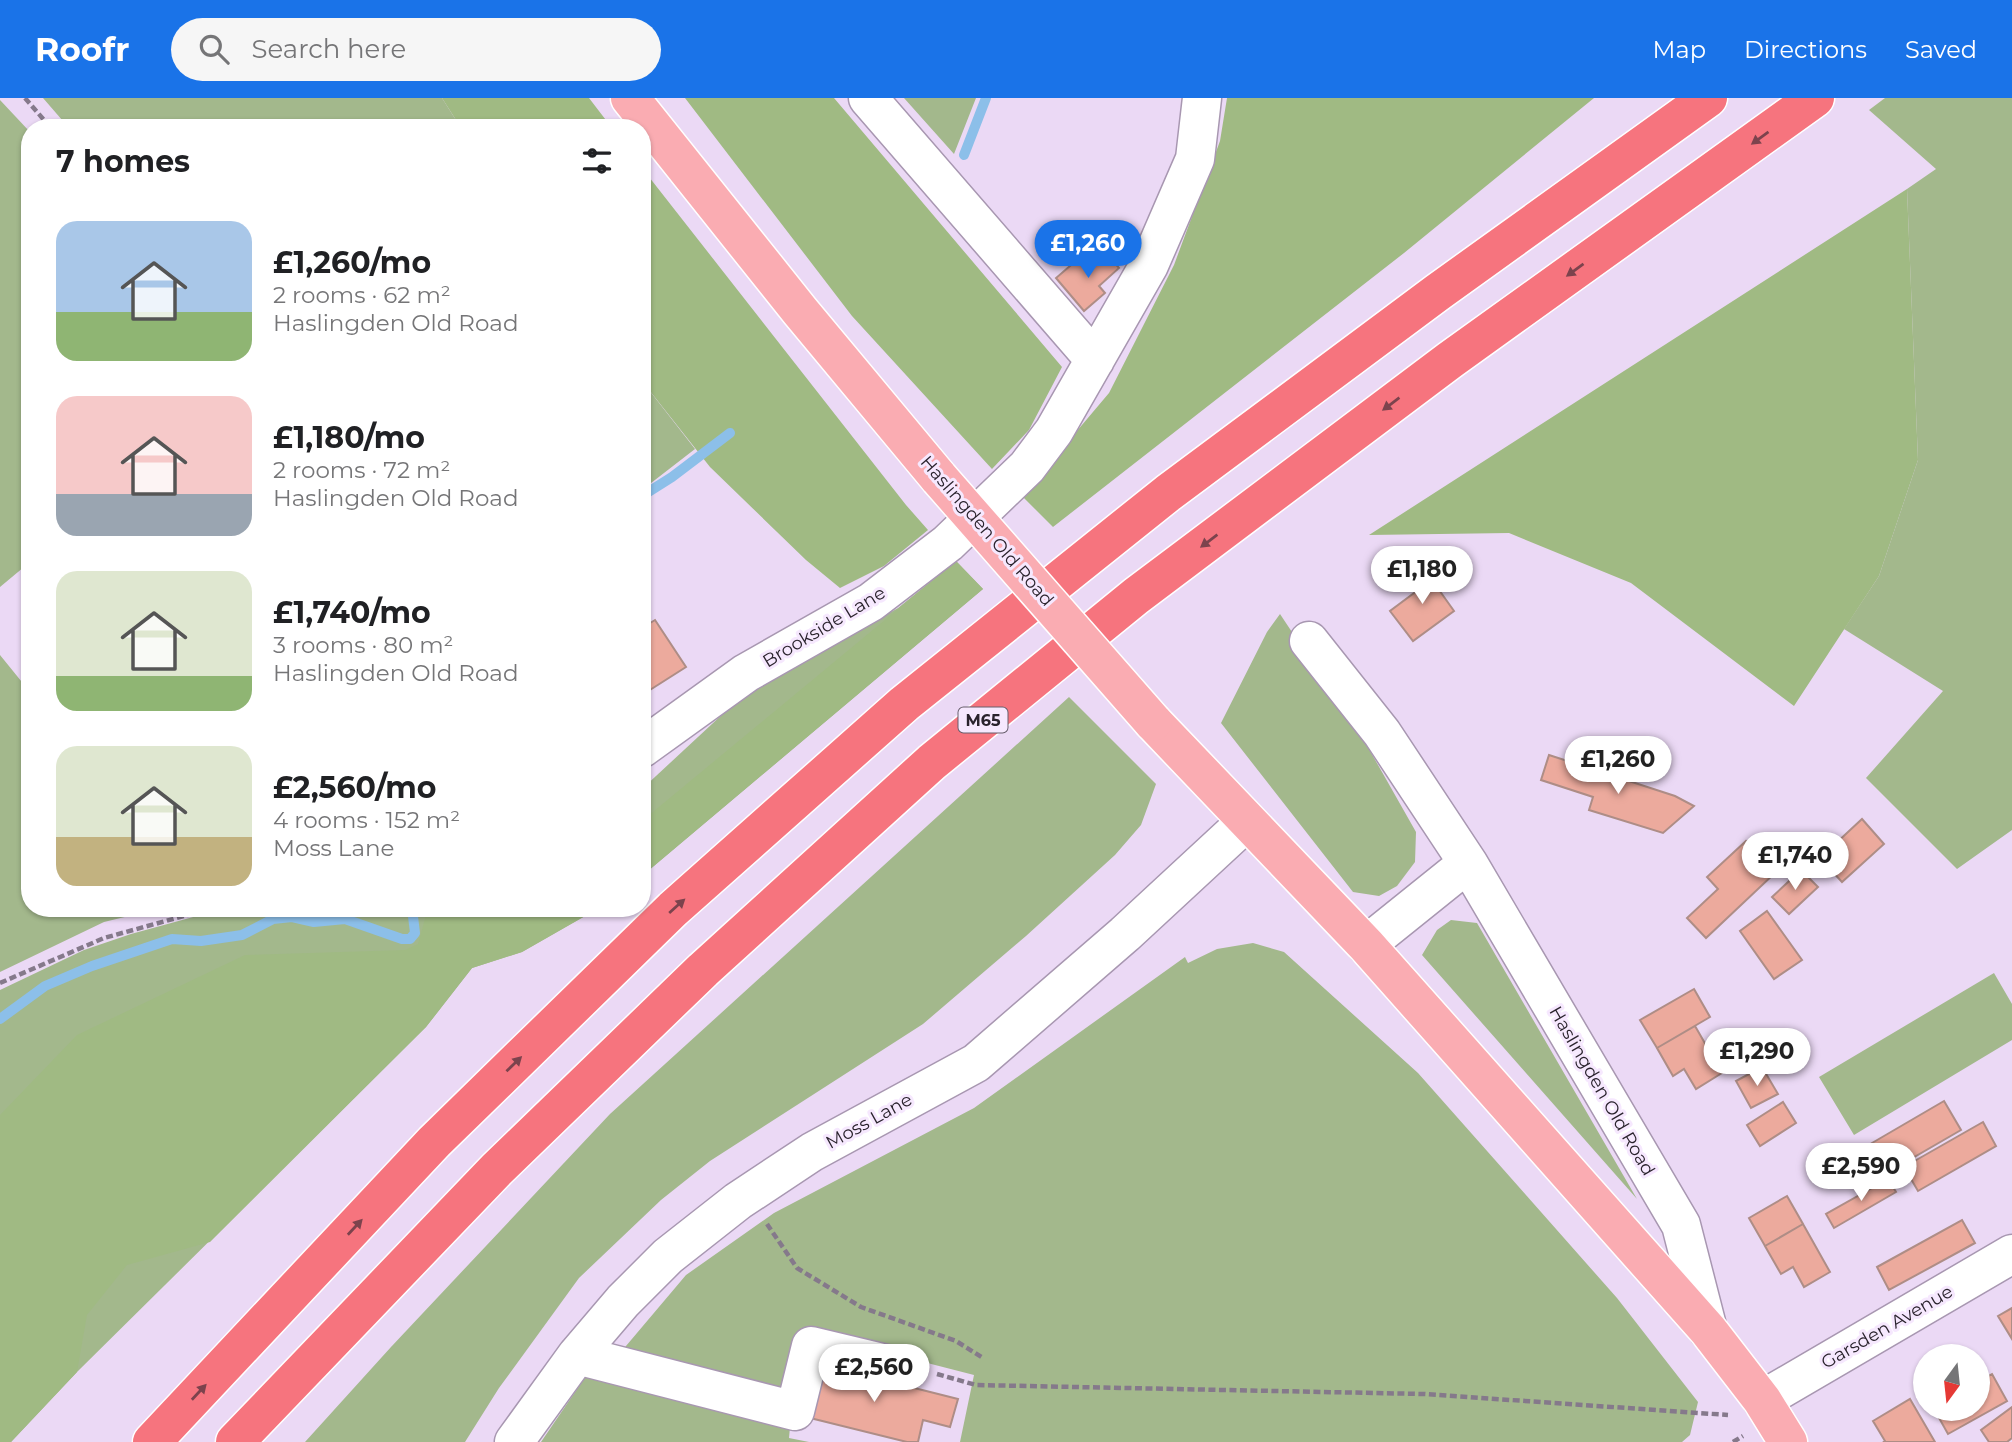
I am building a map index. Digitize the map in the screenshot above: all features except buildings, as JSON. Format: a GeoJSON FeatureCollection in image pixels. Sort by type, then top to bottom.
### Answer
{"type":"FeatureCollection","features":[{"type":"Feature","properties":{"kind":"highway"},"geometry":{"type":"LineString","coordinates":[[152,1442],[444,1132],[673,909],[904,704],[1168,493],[1438,292],[1708,98]]}},
{"type":"Feature","properties":{"kind":"highway","name":"M65"},"geometry":{"type":"LineString","coordinates":[[235,1442],[497,1169],[702,970],[932,762],[1136,596],[1450,360],[1815,98]]}},
{"type":"Feature","properties":{"kind":"main road","name":"Haslingden Old Road"},"geometry":{"type":"LineString","coordinates":[[630,98],[647,119]]}},
{"type":"Feature","properties":{"kind":"main road","name":"Haslingden Old Road"},"geometry":{"type":"LineString","coordinates":[[651,124],[800,311],[939,478],[1153,722],[1366,945],[1708,1330],[1775,1420]]}},
{"type":"Feature","properties":{"kind":"street"},"geometry":{"type":"LineString","coordinates":[[868,98],[1096,360]]}},
{"type":"Feature","properties":{"kind":"street","name":"Brookside Lane"},"geometry":{"type":"LineString","coordinates":[[651,742],[746,673],[871,602],[948,543],[1027,467],[1054,431],[1149,265],[1195,159],[1202,98]]}},
{"type":"Feature","properties":{"kind":"street","name":"Haslingden Old Road"},"geometry":{"type":"LineString","coordinates":[[1309,641],[1382,733],[1468,863],[1681,1225],[1708,1330]]}},
{"type":"Feature","properties":{"kind":"street","name":"Moss Lane"},"geometry":{"type":"LineString","coordinates":[[514,1442],[577,1355],[623,1301],[668,1256],[748,1194],[812,1152],[976,1063],[1125,934],[1246,822]]}},
{"type":"Feature","properties":{"kind":"street"},"geometry":{"type":"LineString","coordinates":[[1366,945],[1468,863]]}},
{"type":"Feature","properties":{"kind":"street","name":"Garsden Avenue"},"geometry":{"type":"LineString","coordinates":[[1775,1420],[2012,1254]]}},
{"type":"Feature","properties":{"kind":"street"},"geometry":{"type":"LineString","coordinates":[[577,1355],[795,1411],[811,1346],[920,1371]]}},
{"type":"Feature","properties":{"kind":"path"},"geometry":{"type":"LineString","coordinates":[[25,98],[43,119]]}},
{"type":"Feature","properties":{"kind":"path"},"geometry":{"type":"LineString","coordinates":[[0,983],[104,939],[181,917]]}},
{"type":"Feature","properties":{"kind":"path"},"geometry":{"type":"LineString","coordinates":[[748,1194],[797,1268],[861,1307],[956,1341],[983,1358]]}},
{"type":"Feature","properties":{"kind":"path"},"geometry":{"type":"LineString","coordinates":[[920,1371],[976,1385],[1424,1394],[1775,1420]]}},
{"type":"Feature","properties":{"kind":"green space"},"geometry":{"type":"Polygon","coordinates":[[[43,98],[442,98],[455,119],[61,119],[43,98]]]}},
{"type":"Feature","properties":{"kind":"green space"},"geometry":{"type":"Polygon","coordinates":[[[442,98],[589,98],[605,119],[455,119],[442,98]]]}},
{"type":"Feature","properties":{"kind":"green space"},"geometry":{"type":"Polygon","coordinates":[[[685,98],[834,98],[1062,367],[1029,430],[992,469],[852,316],[685,98]]]}},
{"type":"Feature","properties":{"kind":"green space"},"geometry":{"type":"Polygon","coordinates":[[[904,98],[976,98],[954,154],[904,98]]]}},
{"type":"Feature","properties":{"kind":"green space"},"geometry":{"type":"Polygon","coordinates":[[[1227,98],[1594,98],[1404,253],[1053,527],[1022,496],[1109,393],[1174,265],[1220,141],[1227,98]]]}},
{"type":"Feature","properties":{"kind":"green space"},"geometry":{"type":"Polygon","coordinates":[[[1885,98],[2012,98],[2012,830],[1957,869],[1866,778],[1943,691],[1844,629],[1879,576],[1918,460],[1907,189],[1936,169],[1869,110],[1885,98]]]}},
{"type":"Feature","properties":{"kind":"green space"},"geometry":{"type":"Polygon","coordinates":[[[0,100],[21,122],[21,570],[0,587],[0,100]]]}},
{"type":"Feature","properties":{"kind":"green space"},"geometry":{"type":"Polygon","coordinates":[[[651,179],[928,530],[884,566],[840,588],[806,560],[710,467],[651,392],[651,179]]]}},
{"type":"Feature","properties":{"kind":"green space"},"geometry":{"type":"Polygon","coordinates":[[[1907,189],[1918,460],[1879,576],[1794,706],[1631,583],[1509,533],[1369,535],[1907,189]]]}},
{"type":"Feature","properties":{"kind":"green space"},"geometry":{"type":"Polygon","coordinates":[[[651,393],[695,449],[651,483],[651,393]]]}},
{"type":"Feature","properties":{"kind":"green space"},"geometry":{"type":"Polygon","coordinates":[[[956,561],[983,589],[651,868],[651,781],[740,698],[898,608],[956,561]]]}},
{"type":"Feature","properties":{"kind":"green space"},"geometry":{"type":"Polygon","coordinates":[[[956,561],[983,589],[651,868],[651,814],[956,561]]]}},
{"type":"Feature","properties":{"kind":"green space"},"geometry":{"type":"Polygon","coordinates":[[[1280,614],[1365,742],[1416,832],[1415,862],[1397,886],[1379,896],[1353,892],[1221,723],[1267,632],[1280,614]]]}},
{"type":"Feature","properties":{"kind":"green space"},"geometry":{"type":"Polygon","coordinates":[[[0,655],[21,681],[21,917],[125,917],[104,922],[0,972],[0,655]]]}},
{"type":"Feature","properties":{"kind":"green space"},"geometry":{"type":"Polygon","coordinates":[[[1069,697],[1156,784],[1141,825],[1115,855],[923,1024],[710,1161],[661,1200],[579,1278],[499,1388],[465,1442],[305,1442],[610,1114],[1069,697]]]}},
{"type":"Feature","properties":{"kind":"green space"},"geometry":{"type":"Polygon","coordinates":[[[193,917],[583,917],[522,952],[472,968],[426,1027],[77,1372],[11,1442],[0,1442],[0,990],[84,950],[193,917]]]}},
{"type":"Feature","properties":{"kind":"green space"},"geometry":{"type":"Polygon","coordinates":[[[425,917],[583,917],[522,952],[472,968],[426,1027],[210,1242],[127,1265],[87,1315],[77,1372],[11,1442],[0,1442],[0,1115],[77,1035],[245,955],[405,950],[418,944],[425,917]]]}},
{"type":"Feature","properties":{"kind":"green space"},"geometry":{"type":"Polygon","coordinates":[[[1451,920],[1477,923],[1637,1199],[1422,955],[1437,930],[1451,920]]]}},
{"type":"Feature","properties":{"kind":"green space"},"geometry":{"type":"Polygon","coordinates":[[[1253,943],[1284,952],[1418,1073],[1617,1298],[1698,1402],[1690,1435],[1682,1442],[960,1442],[974,1375],[799,1330],[781,1400],[615,1359],[686,1275],[774,1213],[974,1108],[1185,957],[1188,963],[1217,949],[1253,943]]]}},
{"type":"Feature","properties":{"kind":"green space"},"geometry":{"type":"Polygon","coordinates":[[[1994,973],[2012,1004],[2012,1040],[1854,1135],[1819,1077],[1994,973]]]}},
{"type":"Feature","properties":{"kind":"green space"},"geometry":{"type":"Polygon","coordinates":[[[588,1373],[790,1427],[789,1438],[809,1442],[541,1442],[588,1373]]]}},
{"type":"Feature","properties":{"kind":"waterway"},"geometry":{"type":"LineString","coordinates":[[964,155],[986,98]]}},
{"type":"Feature","properties":{"kind":"waterway"},"geometry":{"type":"LineString","coordinates":[[651,490],[730,433]]}},
{"type":"Feature","properties":{"kind":"waterway"},"geometry":{"type":"LineString","coordinates":[[0,1019],[45,986],[92,966],[172,939],[201,941],[242,935],[273,919],[292,917]]}},
{"type":"Feature","properties":{"kind":"waterway"},"geometry":{"type":"LineString","coordinates":[[292,917],[314,922],[345,919],[402,939],[410,939],[415,933],[413,917]]}}]}
